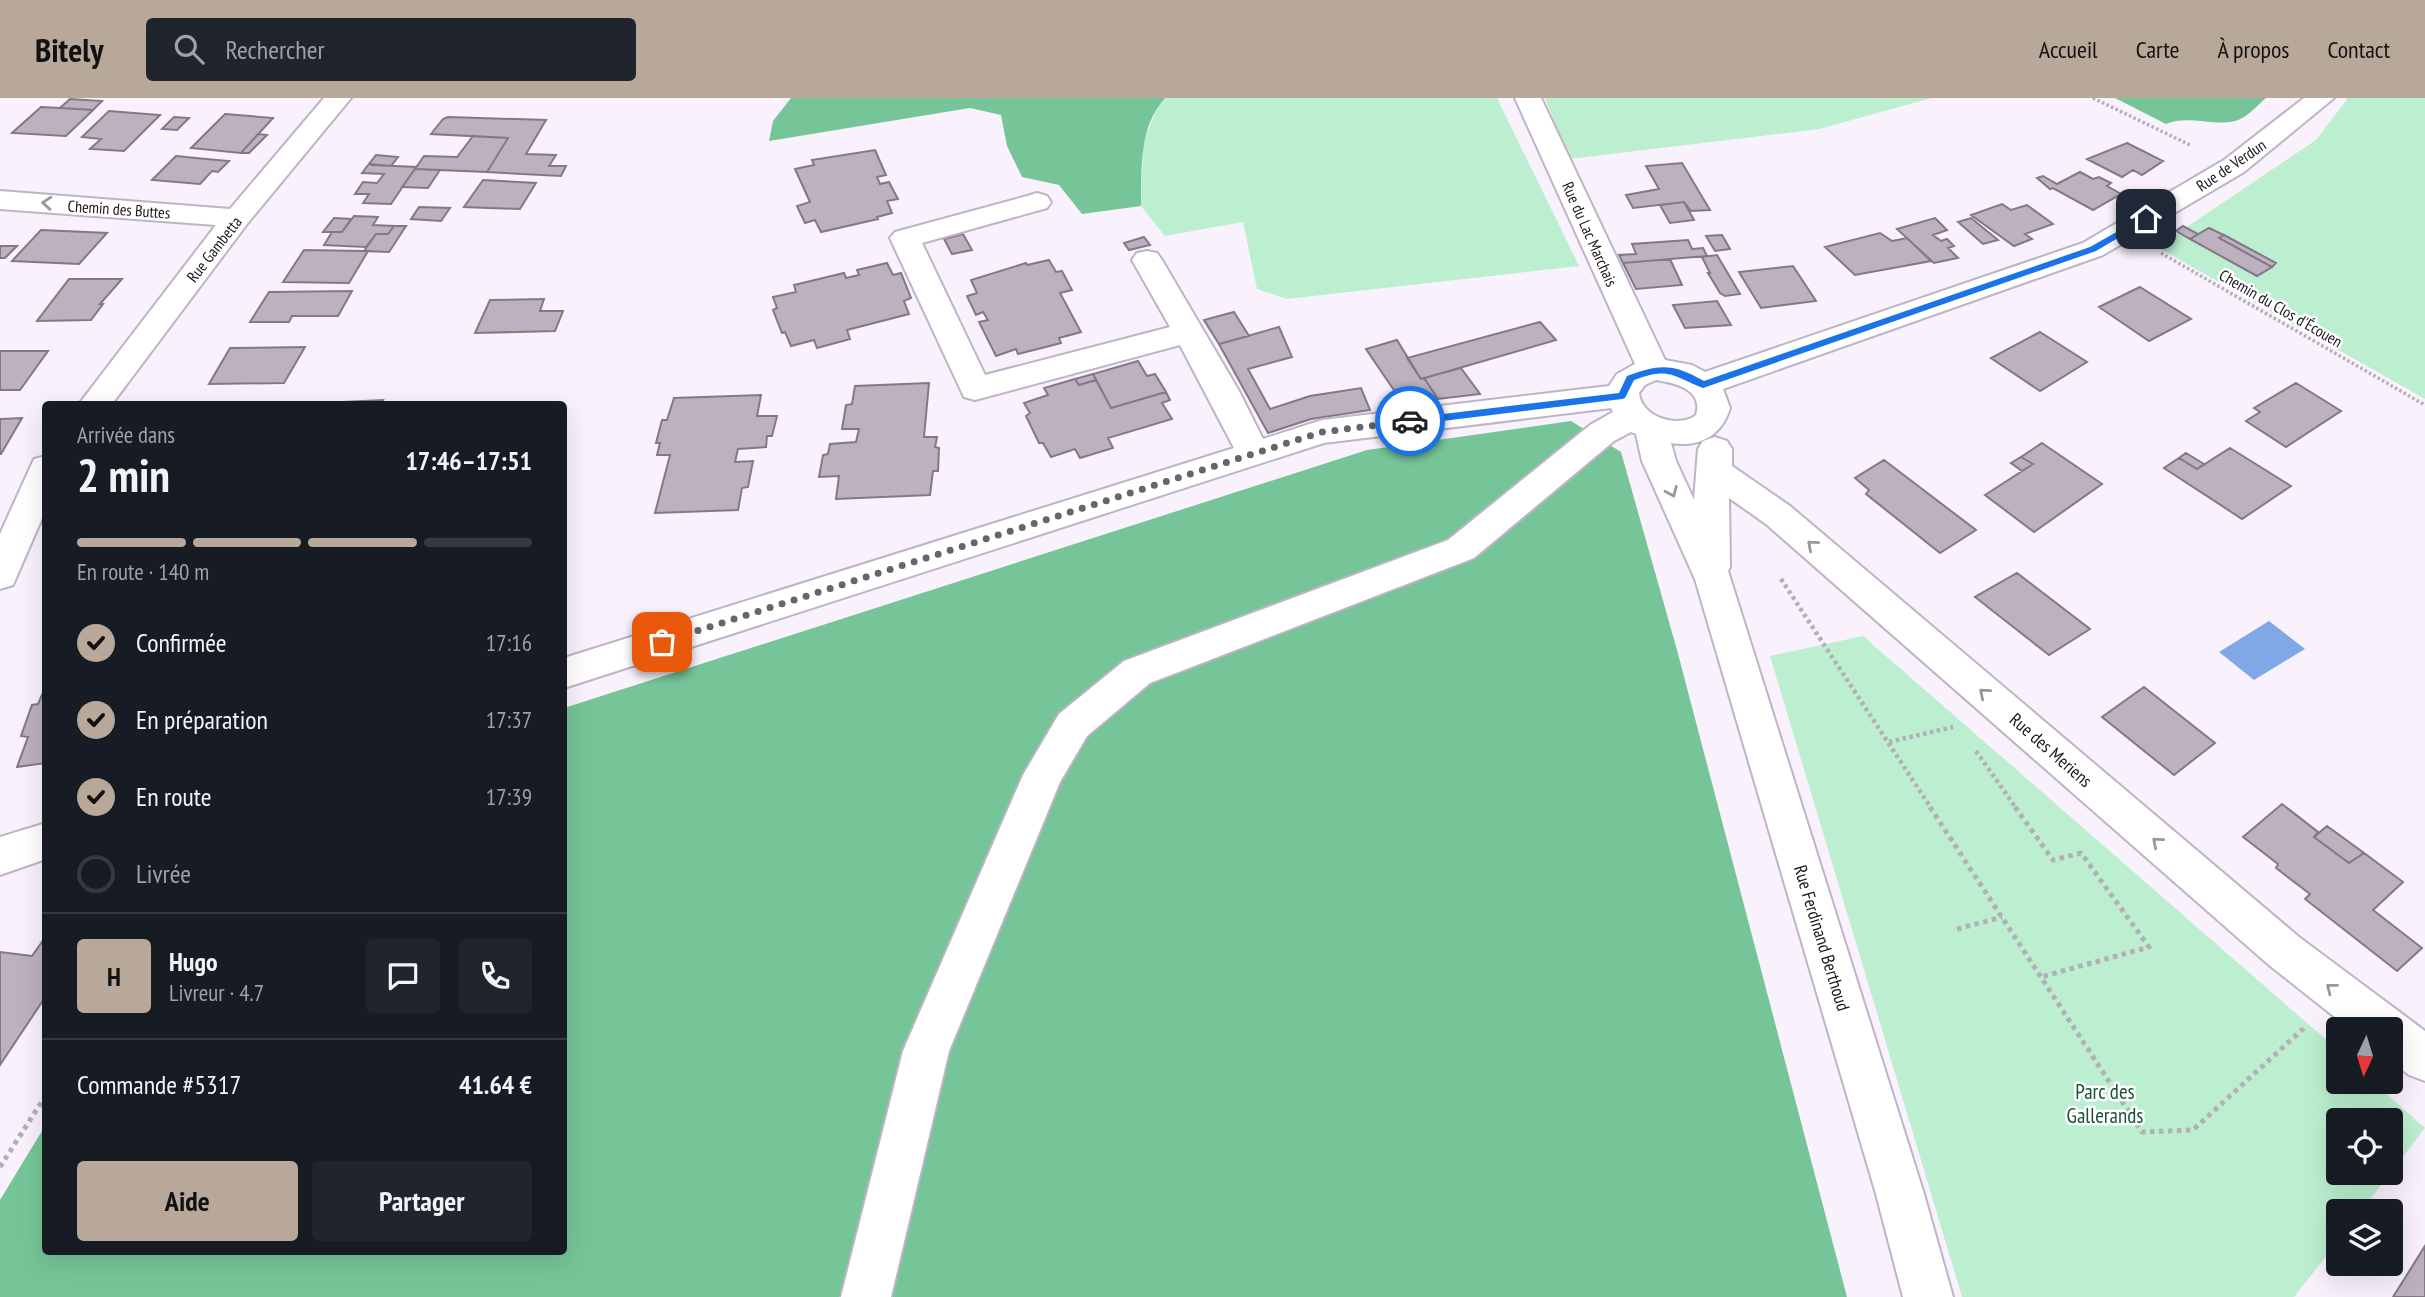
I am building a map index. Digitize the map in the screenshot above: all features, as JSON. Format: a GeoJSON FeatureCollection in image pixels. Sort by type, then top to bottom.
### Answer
{"type":"FeatureCollection","features":[{"type":"Feature","properties":{"kind":"street","name":"Rue Gambetta"},"geometry":{"type":"LineString","coordinates":[[97,401],[237,218],[338,98]]}},
{"type":"Feature","properties":{"kind":"street","name":"Rue du Lac Marchais"},"geometry":{"type":"LineString","coordinates":[[1528,98],[1654,369]]}},
{"type":"Feature","properties":{"kind":"street","name":"Rue de Verdun"},"geometry":{"type":"LineString","coordinates":[[1703,384],[2093,249],[2234,166],[2322,98]]}},
{"type":"Feature","properties":{"kind":"street","name":"Chemin des Buttes"},"geometry":{"type":"LineString","coordinates":[[0,200],[237,218]]}},
{"type":"Feature","properties":{"kind":"street"},"geometry":{"type":"LineString","coordinates":[[1037,202],[905,238],[975,389],[1189,332]]}},
{"type":"Feature","properties":{"kind":"street"},"geometry":{"type":"LineString","coordinates":[[1147,260],[1223,391],[1254,454]]}},
{"type":"Feature","properties":{"kind":"street"},"geometry":{"type":"LineString","coordinates":[[567,672],[1322,432],[1636,413],[1666,432],[1689,432],[1707,425],[1714,416],[1716,407],[1714,397],[1703,384],[1682,373],[1654,369],[1630,378],[1636,413]]}},
{"type":"Feature","properties":{"kind":"street"},"geometry":{"type":"LineString","coordinates":[[866,1297],[926,1051],[1043,775],[1073,725],[1138,672],[1461,549],[1602,433],[1636,413]]}},
{"type":"Feature","properties":{"kind":"street","name":"Rue Ferdinand Berthoud"},"geometry":{"type":"LineString","coordinates":[[1636,413],[1713,579],[1900,1194],[1928,1297]]}},
{"type":"Feature","properties":{"kind":"street","name":"Rue Ferdinand Berthoud"},"geometry":{"type":"LineString","coordinates":[[1713,579],[1712,495],[1716,472],[1714,416]]}},
{"type":"Feature","properties":{"kind":"street","name":"Rue des Meriens"},"geometry":{"type":"LineString","coordinates":[[1716,472],[1789,524],[2284,951],[2370,1017]]}},
{"type":"Feature","properties":{"kind":"street"},"geometry":{"type":"LineString","coordinates":[[0,575],[42,477]]}},
{"type":"Feature","properties":{"kind":"street"},"geometry":{"type":"LineString","coordinates":[[0,856],[42,842]]}},
{"type":"Feature","properties":{"kind":"street"},"geometry":{"type":"LineString","coordinates":[[2403,1043],[2425,1059]]}},
{"type":"Feature","properties":{"kind":"path"},"geometry":{"type":"LineString","coordinates":[[2093,98],[2234,166]]}},
{"type":"Feature","properties":{"kind":"path","name":"Chemin du Clos d'Écouen"},"geometry":{"type":"LineString","coordinates":[[2124,232],[2425,405]]}},
{"type":"Feature","properties":{"kind":"path"},"geometry":{"type":"LineString","coordinates":[[1778,575],[2142,1132],[2193,1130],[2309,1023],[2343,997]]}},
{"type":"Feature","properties":{"kind":"path"},"geometry":{"type":"LineString","coordinates":[[1889,742],[1959,726]]}},
{"type":"Feature","properties":{"kind":"path"},"geometry":{"type":"LineString","coordinates":[[1974,748],[2053,860],[2081,853],[2149,947],[2040,976]]}},
{"type":"Feature","properties":{"kind":"path"},"geometry":{"type":"LineString","coordinates":[[1957,929],[2002,917]]}},
{"type":"Feature","properties":{"kind":"path"},"geometry":{"type":"LineString","coordinates":[[0,1167],[42,1101]]}},
{"type":"Feature","properties":{"kind":"green space"},"geometry":{"type":"Polygon","coordinates":[[[791,98],[1165,98],[1150,122],[1143,149],[1141,206],[1082,214],[1059,185],[1022,177],[1007,146],[1001,115],[970,108],[769,141],[773,121],[791,98]]]}},
{"type":"Feature","properties":{"kind":"green space"},"geometry":{"type":"Polygon","coordinates":[[[1165,98],[1497,98],[1579,266],[1287,299],[1257,289],[1243,222],[1165,236],[1141,206],[1143,143],[1158,106],[1165,98]]]}},
{"type":"Feature","properties":{"kind":"green space"},"geometry":{"type":"Polygon","coordinates":[[[1545,98],[1932,98],[1819,129],[1569,159],[1545,98]]]}},
{"type":"Feature","properties":{"kind":"green space"},"geometry":{"type":"Polygon","coordinates":[[[2115,98],[2266,98],[2247,115],[2235,121],[2186,120],[2166,124],[2115,98]]]}},
{"type":"Feature","properties":{"kind":"green space"},"geometry":{"type":"Polygon","coordinates":[[[2348,98],[2425,98],[2425,399],[2157,247],[2316,140],[2348,98]]]}},
{"type":"Feature","properties":{"kind":"green space"},"geometry":{"type":"Polygon","coordinates":[[[1571,421],[1621,452],[1677,650],[1847,1297],[0,1297],[0,1200],[42,1131],[42,1255],[567,1255],[567,707],[1367,450],[1571,421]]]}},
{"type":"Feature","properties":{"kind":"green space","name":"Parc des Gallerands"},"geometry":{"type":"Polygon","coordinates":[[[1863,636],[2326,1040],[2326,1094],[2387,1094],[2402,1108],[2326,1108],[2326,1185],[2381,1185],[2370,1199],[2326,1199],[2326,1256],[2294,1297],[1962,1297],[1770,656],[1863,636]]]}},
{"type":"Feature","properties":{"kind":"green space","name":"Parc des Gallerands"},"geometry":{"type":"Polygon","coordinates":[[[2403,1109],[2425,1128],[2403,1157],[2403,1109]]]}},
{"type":"Feature","properties":{"kind":"water"},"geometry":{"type":"Polygon","coordinates":[[[2269,621],[2305,649],[2254,680],[2219,652],[2269,621]]]}},
{"type":"Feature","properties":{"kind":"building"},"geometry":{"type":"Polygon","coordinates":[[[70,99],[102,101],[93,110],[60,108],[70,99]]]}},
{"type":"Feature","properties":{"kind":"building"},"geometry":{"type":"Polygon","coordinates":[[[41,107],[93,110],[66,136],[12,133],[41,107]]]}},
{"type":"Feature","properties":{"kind":"building"},"geometry":{"type":"Polygon","coordinates":[[[109,111],[160,115],[124,151],[90,149],[101,139],[82,137],[109,111]]]}},
{"type":"Feature","properties":{"kind":"building"},"geometry":{"type":"Polygon","coordinates":[[[225,114],[273,118],[241,153],[191,148],[225,114]]]}},
{"type":"Feature","properties":{"kind":"building"},"geometry":{"type":"Polygon","coordinates":[[[174,117],[189,118],[177,130],[162,129],[174,117]]]}},
{"type":"Feature","properties":{"kind":"building"},"geometry":{"type":"Polygon","coordinates":[[[443,119],[546,120],[526,154],[556,155],[549,166],[566,166],[561,176],[487,172],[508,138],[431,134],[443,119]]]}},
{"type":"Feature","properties":{"kind":"building"},"geometry":{"type":"Polygon","coordinates":[[[258,134],[267,135],[249,153],[241,153],[258,134]]]}},
{"type":"Feature","properties":{"kind":"building"},"geometry":{"type":"Polygon","coordinates":[[[473,136],[508,138],[487,172],[415,169],[424,156],[457,157],[473,136]]]}},
{"type":"Feature","properties":{"kind":"building"},"geometry":{"type":"Polygon","coordinates":[[[2127,143],[2163,161],[2142,175],[2133,170],[2122,177],[2087,159],[2127,143]]]}},
{"type":"Feature","properties":{"kind":"building"},"geometry":{"type":"Polygon","coordinates":[[[875,150],[886,175],[877,177],[880,184],[889,182],[898,199],[887,201],[892,213],[877,217],[878,219],[821,232],[815,220],[805,223],[797,206],[810,202],[795,169],[814,165],[812,160],[875,150]]]}},
{"type":"Feature","properties":{"kind":"building"},"geometry":{"type":"Polygon","coordinates":[[[376,155],[398,157],[391,166],[369,164],[376,155]]]}},
{"type":"Feature","properties":{"kind":"building"},"geometry":{"type":"Polygon","coordinates":[[[176,156],[229,161],[218,172],[212,171],[200,184],[152,180],[176,156]]]}},
{"type":"Feature","properties":{"kind":"building"},"geometry":{"type":"Polygon","coordinates":[[[1682,163],[1710,210],[1691,211],[1684,202],[1633,208],[1626,195],[1659,189],[1646,166],[1682,163]]]}},
{"type":"Feature","properties":{"kind":"building"},"geometry":{"type":"Polygon","coordinates":[[[369,164],[416,167],[391,204],[363,203],[369,194],[355,194],[363,182],[377,183],[384,174],[362,173],[369,164]]]}},
{"type":"Feature","properties":{"kind":"building"},"geometry":{"type":"Polygon","coordinates":[[[415,169],[440,170],[428,188],[402,187],[415,169]]]}},
{"type":"Feature","properties":{"kind":"building"},"geometry":{"type":"Polygon","coordinates":[[[2080,172],[2093,179],[2099,177],[2111,183],[2107,186],[2121,194],[2093,210],[2053,188],[2050,189],[2037,178],[2043,176],[2057,184],[2080,172]]]}},
{"type":"Feature","properties":{"kind":"building"},"geometry":{"type":"Polygon","coordinates":[[[483,180],[536,183],[520,209],[464,207],[483,180]]]}},
{"type":"Feature","properties":{"kind":"building"},"geometry":{"type":"Polygon","coordinates":[[[1684,202],[1694,220],[1670,223],[1660,205],[1684,202]]]}},
{"type":"Feature","properties":{"kind":"building"},"geometry":{"type":"Polygon","coordinates":[[[2002,204],[2011,210],[2027,205],[2053,224],[2025,234],[2032,239],[2014,246],[1971,215],[2002,204]]]}},
{"type":"Feature","properties":{"kind":"building"},"geometry":{"type":"Polygon","coordinates":[[[419,207],[450,208],[441,221],[411,219],[419,207]]]}},
{"type":"Feature","properties":{"kind":"building"},"geometry":{"type":"Polygon","coordinates":[[[354,216],[378,217],[373,225],[394,226],[388,234],[376,234],[366,247],[324,245],[332,232],[342,232],[354,216]]]}},
{"type":"Feature","properties":{"kind":"building"},"geometry":{"type":"Polygon","coordinates":[[[334,218],[351,219],[342,232],[323,232],[334,218]]]}},
{"type":"Feature","properties":{"kind":"building"},"geometry":{"type":"Polygon","coordinates":[[[1935,218],[1947,230],[1933,235],[1941,241],[1947,239],[1954,246],[1948,248],[1958,258],[1934,263],[1897,229],[1935,218]]]}},
{"type":"Feature","properties":{"kind":"building"},"geometry":{"type":"Polygon","coordinates":[[[1971,218],[1998,240],[1983,244],[1958,222],[1971,218]]]}},
{"type":"Feature","properties":{"kind":"building"},"geometry":{"type":"Polygon","coordinates":[[[394,226],[406,226],[389,252],[364,251],[376,234],[388,234],[394,226]]]}},
{"type":"Feature","properties":{"kind":"building"},"geometry":{"type":"Polygon","coordinates":[[[2183,226],[2198,234],[2190,239],[2176,231],[2183,226]]]}},
{"type":"Feature","properties":{"kind":"building"},"geometry":{"type":"Polygon","coordinates":[[[2209,228],[2224,235],[2219,238],[2272,267],[2257,276],[2190,239],[2209,228]]]}},
{"type":"Feature","properties":{"kind":"building"},"geometry":{"type":"Polygon","coordinates":[[[41,230],[107,233],[79,264],[12,261],[41,230]]]}},
{"type":"Feature","properties":{"kind":"building"},"geometry":{"type":"Polygon","coordinates":[[[1880,233],[1892,241],[1907,238],[1931,261],[1855,275],[1825,247],[1880,233]]]}},
{"type":"Feature","properties":{"kind":"building"},"geometry":{"type":"Polygon","coordinates":[[[963,234],[972,250],[952,254],[944,239],[963,234]]]}},
{"type":"Feature","properties":{"kind":"building"},"geometry":{"type":"Polygon","coordinates":[[[1722,235],[1730,249],[1715,251],[1706,236],[1722,235]]]}},
{"type":"Feature","properties":{"kind":"building"},"geometry":{"type":"Polygon","coordinates":[[[2224,235],[2276,263],[2272,267],[2219,238],[2224,235]]]}},
{"type":"Feature","properties":{"kind":"building"},"geometry":{"type":"Polygon","coordinates":[[[1144,237],[1150,245],[1129,250],[1124,243],[1144,237]]]}},
{"type":"Feature","properties":{"kind":"building"},"geometry":{"type":"Polygon","coordinates":[[[1688,240],[1692,249],[1703,248],[1707,256],[1623,263],[1619,255],[1636,254],[1632,244],[1688,240]]]}},
{"type":"Feature","properties":{"kind":"building"},"geometry":{"type":"Polygon","coordinates":[[[0,246],[17,246],[5,258],[0,258],[0,246]]]}},
{"type":"Feature","properties":{"kind":"building"},"geometry":{"type":"Polygon","coordinates":[[[304,250],[368,251],[349,283],[283,282],[304,250]]]}},
{"type":"Feature","properties":{"kind":"building"},"geometry":{"type":"Polygon","coordinates":[[[1717,255],[1740,294],[1725,296],[1720,293],[1708,273],[1702,257],[1717,255]]]}},
{"type":"Feature","properties":{"kind":"building"},"geometry":{"type":"Polygon","coordinates":[[[1670,259],[1682,285],[1636,289],[1623,263],[1670,259]]]}},
{"type":"Feature","properties":{"kind":"building"},"geometry":{"type":"Polygon","coordinates":[[[1049,260],[1056,272],[1062,271],[1072,290],[1060,293],[1081,332],[1059,338],[1061,343],[1018,354],[1016,349],[996,356],[979,322],[988,320],[983,312],[976,315],[967,296],[977,293],[971,280],[1026,263],[1027,265],[1049,260]]]}},
{"type":"Feature","properties":{"kind":"building"},"geometry":{"type":"Polygon","coordinates":[[[887,263],[893,275],[901,273],[911,298],[904,301],[909,314],[847,330],[850,339],[817,348],[814,340],[791,346],[785,332],[782,333],[773,310],[777,308],[773,297],[796,292],[794,285],[844,273],[846,278],[859,275],[857,270],[887,263]]]}},
{"type":"Feature","properties":{"kind":"building"},"geometry":{"type":"Polygon","coordinates":[[[1793,266],[1816,301],[1761,308],[1739,272],[1793,266]]]}},
{"type":"Feature","properties":{"kind":"building"},"geometry":{"type":"Polygon","coordinates":[[[69,279],[122,279],[100,304],[103,304],[91,320],[37,321],[69,279]]]}},
{"type":"Feature","properties":{"kind":"building"},"geometry":{"type":"Polygon","coordinates":[[[2140,287],[2191,319],[2149,341],[2099,307],[2140,287]]]}},
{"type":"Feature","properties":{"kind":"building"},"geometry":{"type":"Polygon","coordinates":[[[352,291],[338,316],[292,316],[289,322],[250,322],[269,292],[352,291]]]}},
{"type":"Feature","properties":{"kind":"building"},"geometry":{"type":"Polygon","coordinates":[[[544,299],[540,311],[563,311],[555,331],[475,333],[490,300],[544,299]]]}},
{"type":"Feature","properties":{"kind":"building"},"geometry":{"type":"Polygon","coordinates":[[[1717,301],[1731,325],[1685,328],[1673,305],[1717,301]]]}},
{"type":"Feature","properties":{"kind":"building"},"geometry":{"type":"Polygon","coordinates":[[[1234,312],[1249,336],[1219,344],[1204,320],[1234,312]]]}},
{"type":"Feature","properties":{"kind":"building"},"geometry":{"type":"Polygon","coordinates":[[[1540,322],[1556,340],[1421,379],[1407,358],[1540,322]]]}},
{"type":"Feature","properties":{"kind":"building"},"geometry":{"type":"Polygon","coordinates":[[[1279,327],[1292,357],[1248,369],[1270,409],[1310,396],[1361,388],[1370,410],[1311,419],[1268,433],[1219,344],[1279,327]]]}},
{"type":"Feature","properties":{"kind":"building"},"geometry":{"type":"Polygon","coordinates":[[[2040,332],[2087,362],[2040,391],[1991,358],[2040,332]]]}},
{"type":"Feature","properties":{"kind":"building"},"geometry":{"type":"Polygon","coordinates":[[[1397,340],[1421,379],[1424,378],[1438,399],[1404,405],[1366,349],[1397,340]]]}},
{"type":"Feature","properties":{"kind":"building"},"geometry":{"type":"Polygon","coordinates":[[[305,347],[284,383],[209,384],[230,348],[305,347]]]}},
{"type":"Feature","properties":{"kind":"building"},"geometry":{"type":"Polygon","coordinates":[[[0,351],[48,351],[20,390],[0,390],[0,351]]]}},
{"type":"Feature","properties":{"kind":"building"},"geometry":{"type":"Polygon","coordinates":[[[1138,361],[1147,376],[1155,374],[1166,392],[1111,408],[1093,374],[1138,361]]]}},
{"type":"Feature","properties":{"kind":"building"},"geometry":{"type":"Polygon","coordinates":[[[1461,368],[1480,394],[1438,399],[1424,378],[1461,368]]]}},
{"type":"Feature","properties":{"kind":"building"},"geometry":{"type":"Polygon","coordinates":[[[1093,374],[1096,380],[1079,385],[1075,379],[1093,374]]]}},
{"type":"Feature","properties":{"kind":"building"},"geometry":{"type":"Polygon","coordinates":[[[1075,379],[1079,385],[1096,380],[1111,408],[1166,392],[1170,400],[1162,403],[1172,419],[1108,438],[1113,448],[1080,458],[1075,449],[1051,457],[1043,443],[1039,443],[1026,416],[1030,413],[1024,403],[1048,395],[1044,388],[1075,379]]]}},
{"type":"Feature","properties":{"kind":"building"},"geometry":{"type":"Polygon","coordinates":[[[929,383],[924,437],[937,437],[935,447],[939,448],[938,471],[933,471],[930,495],[836,499],[839,476],[819,477],[823,455],[828,454],[830,444],[856,442],[859,429],[842,429],[846,405],[852,404],[855,386],[929,383]]]}},
{"type":"Feature","properties":{"kind":"building"},"geometry":{"type":"Polygon","coordinates":[[[2296,383],[2341,411],[2286,447],[2246,421],[2260,412],[2254,408],[2296,383]]]}},
{"type":"Feature","properties":{"kind":"building"},"geometry":{"type":"Polygon","coordinates":[[[761,395],[757,416],[777,416],[772,436],[767,436],[766,447],[738,449],[735,462],[753,461],[748,487],[742,488],[738,510],[655,513],[670,455],[657,455],[660,443],[656,443],[662,420],[667,420],[674,398],[761,395]]]}},
{"type":"Feature","properties":{"kind":"building"},"geometry":{"type":"Polygon","coordinates":[[[22,418],[1,454],[0,454],[0,419],[22,418]]]}},
{"type":"Feature","properties":{"kind":"building"},"geometry":{"type":"Polygon","coordinates":[[[2042,443],[2102,484],[2034,532],[1985,495],[2033,464],[2021,457],[2042,443]]]}},
{"type":"Feature","properties":{"kind":"building"},"geometry":{"type":"Polygon","coordinates":[[[2230,448],[2291,486],[2242,519],[2164,468],[2179,458],[2197,469],[2230,448]]]}},
{"type":"Feature","properties":{"kind":"building"},"geometry":{"type":"Polygon","coordinates":[[[2186,453],[2204,464],[2197,469],[2179,458],[2186,453]]]}},
{"type":"Feature","properties":{"kind":"building"},"geometry":{"type":"Polygon","coordinates":[[[2021,457],[2033,464],[2022,471],[2011,463],[2021,457]]]}},
{"type":"Feature","properties":{"kind":"building"},"geometry":{"type":"Polygon","coordinates":[[[1884,460],[1976,530],[1940,553],[1866,494],[1869,490],[1855,478],[1884,460]]]}},
{"type":"Feature","properties":{"kind":"building"},"geometry":{"type":"Polygon","coordinates":[[[2017,573],[2090,629],[2049,655],[1975,597],[2017,573]]]}},
{"type":"Feature","properties":{"kind":"building"},"geometry":{"type":"Polygon","coordinates":[[[2144,687],[2215,743],[2174,775],[2102,717],[2144,687]]]}},
{"type":"Feature","properties":{"kind":"building"},"geometry":{"type":"Polygon","coordinates":[[[42,695],[42,764],[17,767],[28,737],[21,736],[32,705],[38,704],[42,695]]]}},
{"type":"Feature","properties":{"kind":"building"},"geometry":{"type":"Polygon","coordinates":[[[2282,804],[2318,832],[2314,837],[2349,863],[2364,853],[2403,882],[2373,910],[2422,948],[2397,971],[2305,899],[2310,894],[2276,868],[2278,864],[2243,837],[2282,804]]]}},
{"type":"Feature","properties":{"kind":"building"},"geometry":{"type":"Polygon","coordinates":[[[2327,826],[2364,853],[2349,863],[2314,837],[2327,826]]]}},
{"type":"Feature","properties":{"kind":"building"},"geometry":{"type":"Polygon","coordinates":[[[42,942],[42,1002],[0,1065],[0,952],[32,956],[42,942]]]}},
{"type":"Feature","properties":{"kind":"building"},"geometry":{"type":"Polygon","coordinates":[[[2425,1246],[2425,1297],[2393,1297],[2425,1246]]]}},
{"type":"Feature","properties":{"kind":"way so far"},"geometry":{"type":"LineString","coordinates":[[662,642],[1322,432],[1410,421]]}},
{"type":"Feature","properties":{"kind":"route"},"geometry":{"type":"LineString","coordinates":[[1410,421],[1622,396],[1624,386],[1630,378],[1654,369],[1682,373],[1703,384],[2093,249],[2146,219]]}}]}
